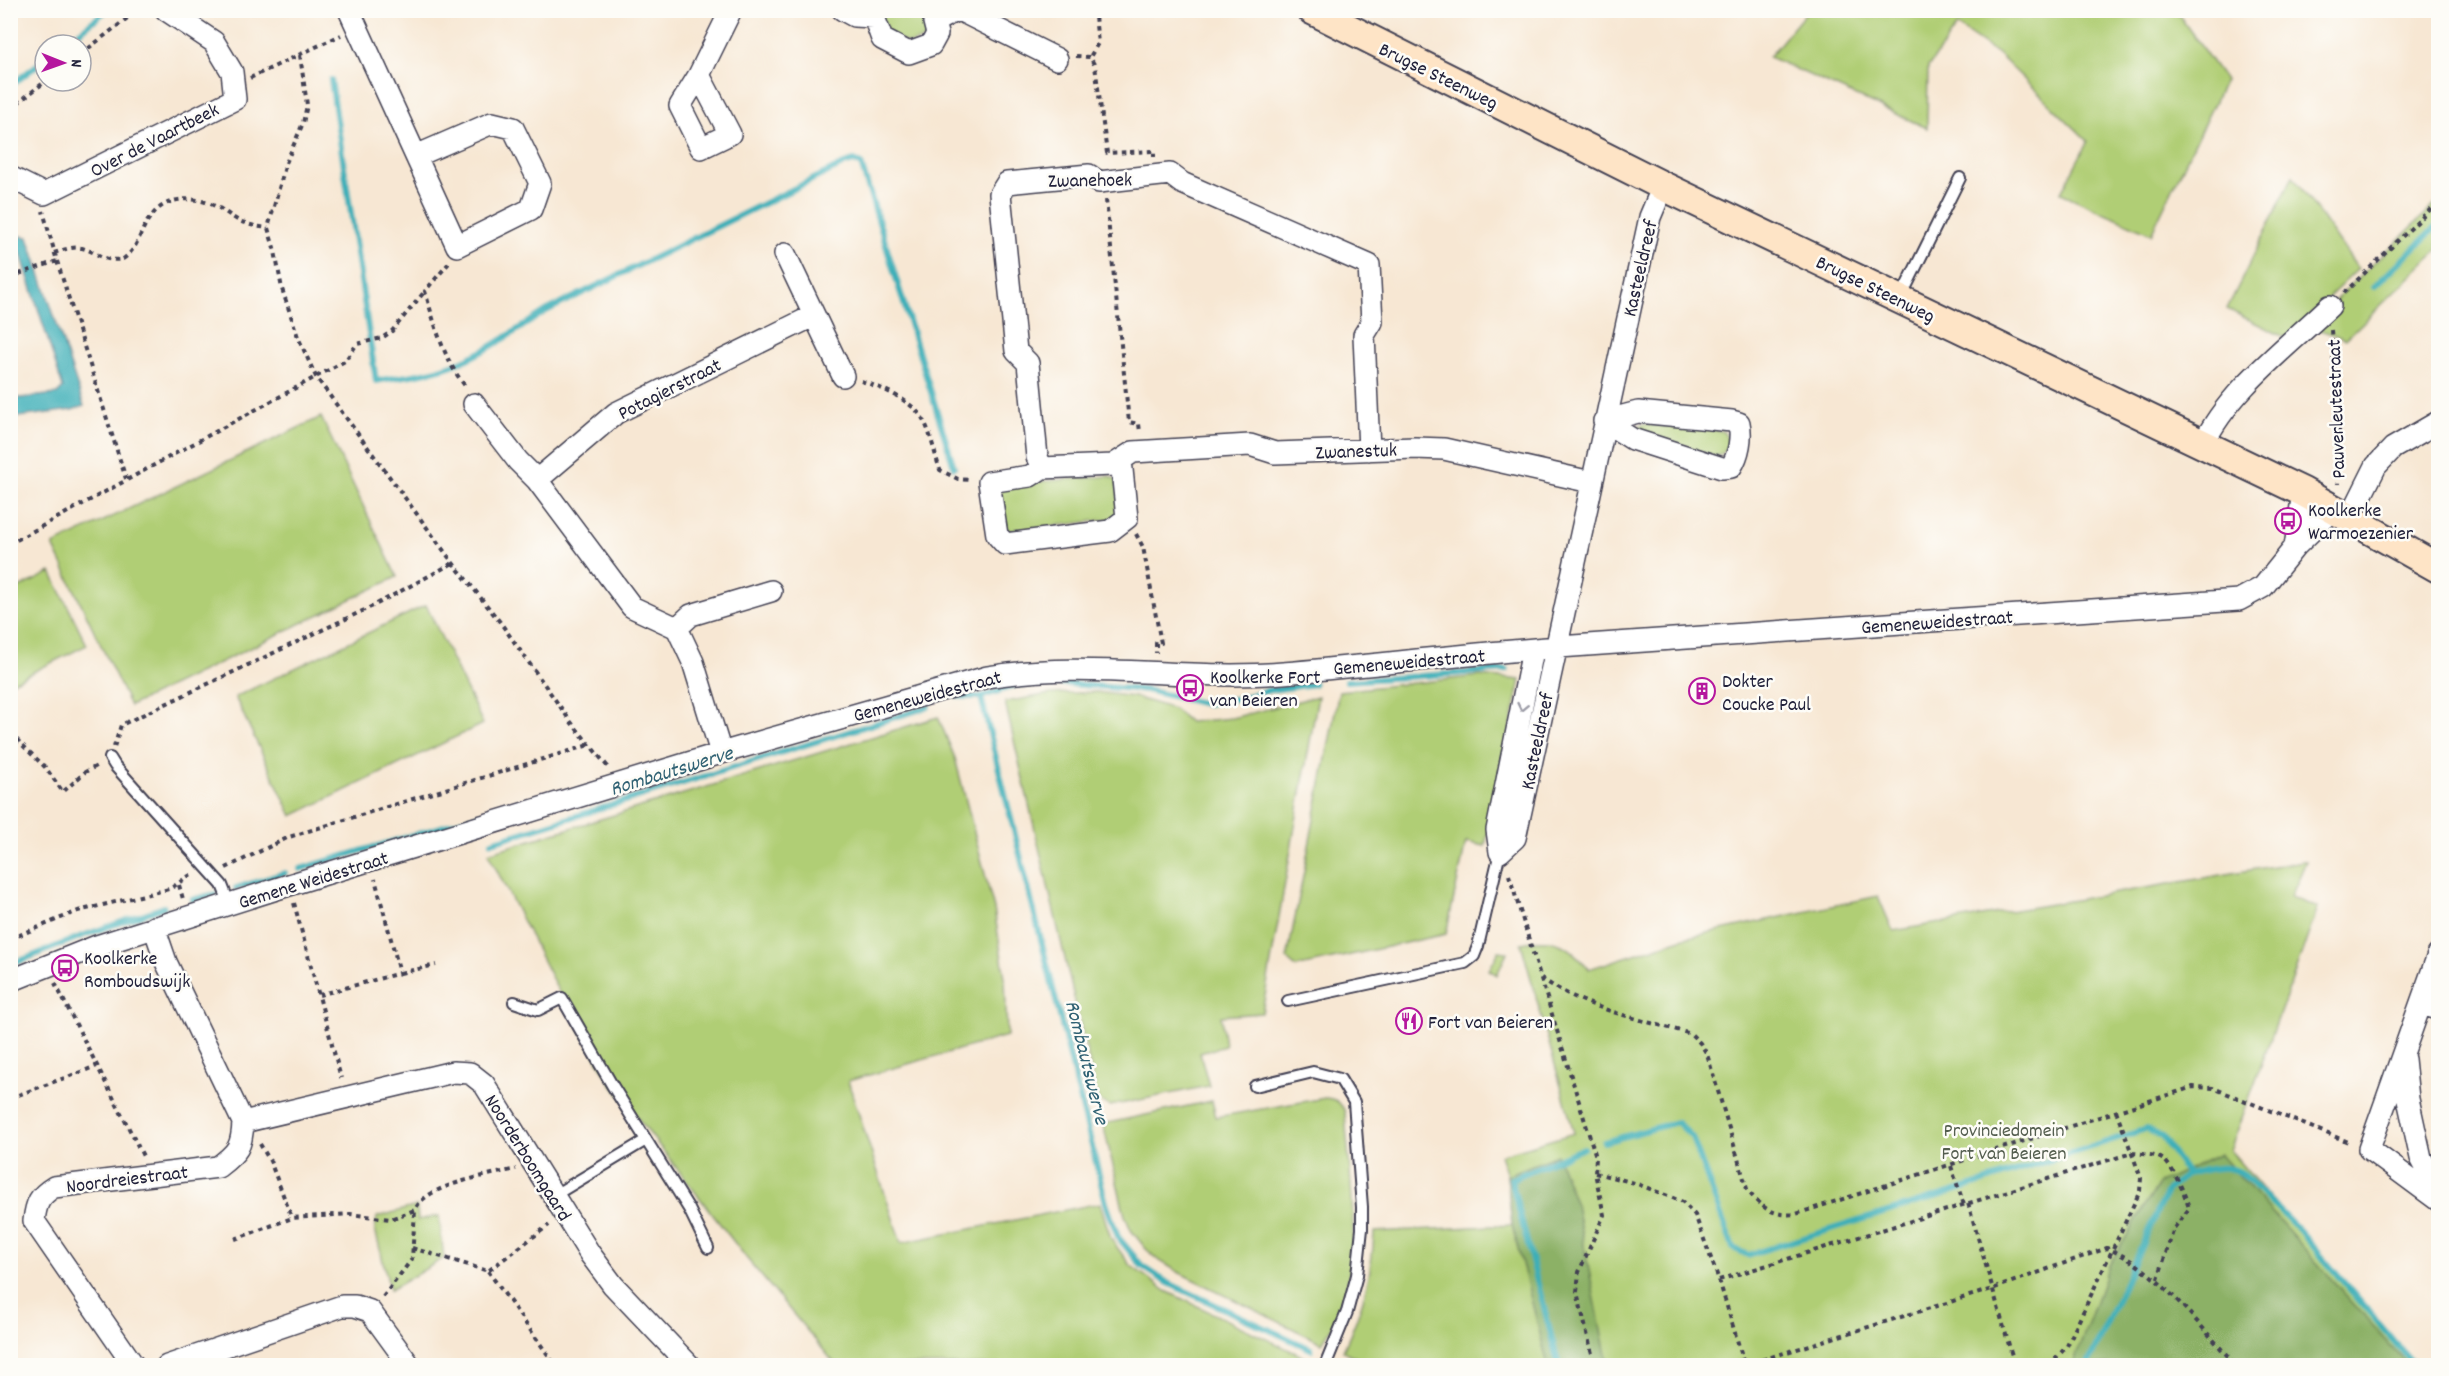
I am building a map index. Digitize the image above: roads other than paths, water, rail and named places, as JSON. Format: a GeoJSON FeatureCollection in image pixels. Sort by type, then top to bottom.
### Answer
{"type":"FeatureCollection","features":[{"type":"Feature","properties":{"kind":"main road","name":"Brugse Steenweg"},"geometry":{"type":"LineString","coordinates":[[1312,10],[1663,186],[2303,492],[2439,568]]}},
{"type":"Feature","properties":{"kind":"street","name":"Over de Vaartbeek"},"geometry":{"type":"LineString","coordinates":[[14,179],[44,194],[235,99],[232,72],[214,42],[166,10]]}},
{"type":"Feature","properties":{"kind":"street"},"geometry":{"type":"LineString","coordinates":[[699,75],[731,10]]}},
{"type":"Feature","properties":{"kind":"street"},"geometry":{"type":"LineString","coordinates":[[843,10],[854,16],[875,14],[882,39],[909,53],[931,45],[937,34],[932,16],[958,10],[1057,59]]}},
{"type":"Feature","properties":{"kind":"street"},"geometry":{"type":"LineString","coordinates":[[352,19],[457,246],[531,209],[540,183],[513,128],[492,123],[416,156]]}},
{"type":"Feature","properties":{"kind":"street","name":"Zwanehoek"},"geometry":{"type":"LineString","coordinates":[[1042,468],[1037,457],[1028,363],[1016,351],[1000,194],[1007,183],[1089,175],[1099,182],[1170,174],[1182,183],[1369,265],[1372,322],[1364,335],[1369,450]]}},
{"type":"Feature","properties":{"kind":"street","name":"Kasteeldreef"},"geometry":{"type":"LineString","coordinates":[[1500,852],[1515,838],[1650,217],[1663,186]]}},
{"type":"Feature","properties":{"kind":"street"},"geometry":{"type":"LineString","coordinates":[[785,254],[843,376]]}},
{"type":"Feature","properties":{"kind":"street","name":"Pauverleutestraat"},"geometry":{"type":"LineString","coordinates":[[2203,445],[2212,426],[2236,395],[2330,306]]}},
{"type":"Feature","properties":{"kind":"street","name":"Potagierstraat"},"geometry":{"type":"LineString","coordinates":[[537,480],[616,413],[813,316]]}},
{"type":"Feature","properties":{"kind":"street"},"geometry":{"type":"LineString","coordinates":[[474,404],[518,461],[537,480],[632,607],[677,628],[693,662],[721,753]]}},
{"type":"Feature","properties":{"kind":"street"},"geometry":{"type":"LineString","coordinates":[[1638,412],[1732,420],[1738,423],[1740,432],[1736,459],[1731,467],[1722,468],[1632,439],[1604,421],[1638,412]]}},
{"type":"Feature","properties":{"kind":"street","name":"Gemeneweidestraat"},"geometry":{"type":"LineString","coordinates":[[1556,648],[2238,600],[2263,587],[2295,547],[2340,513],[2376,466],[2393,448],[2439,422]]}},
{"type":"Feature","properties":{"kind":"street","name":"Zwanestuk"},"geometry":{"type":"LineString","coordinates":[[1121,460],[1127,518],[1110,531],[1005,544],[996,535],[989,482],[1030,476],[1042,468],[1113,465],[1133,452],[1141,451],[1250,445],[1275,453],[1444,449],[1591,482]]}},
{"type":"Feature","properties":{"kind":"street"},"geometry":{"type":"LineString","coordinates":[[2295,547],[2303,492]]}},
{"type":"Feature","properties":{"kind":"street"},"geometry":{"type":"LineString","coordinates":[[677,628],[691,615],[771,591]]}},
{"type":"Feature","properties":{"kind":"street"},"geometry":{"type":"LineString","coordinates":[[1533,650],[1556,648]]}},
{"type":"Feature","properties":{"kind":"street","name":"Kasteeldreef"},"geometry":{"type":"LineString","coordinates":[[1500,852],[1497,830],[1533,650]]}},
{"type":"Feature","properties":{"kind":"street","name":"Gemeneweidestraat"},"geometry":{"type":"LineString","coordinates":[[618,786],[721,753],[987,677],[1071,669],[1219,676],[1284,673],[1533,650]]}},
{"type":"Feature","properties":{"kind":"street","name":"Gemene Weidestraat"},"geometry":{"type":"LineString","coordinates":[[10,981],[154,927],[618,786]]}},
{"type":"Feature","properties":{"kind":"street"},"geometry":{"type":"LineString","coordinates":[[154,927],[166,962],[243,1122]]}},
{"type":"Feature","properties":{"kind":"street"},"geometry":{"type":"LineString","coordinates":[[2439,955],[2430,1006],[2403,1053],[2368,1149],[2439,1200]]}},
{"type":"Feature","properties":{"kind":"street"},"geometry":{"type":"LineString","coordinates":[[2403,1053],[2408,1099],[2421,1158],[2439,1190]]}},
{"type":"Feature","properties":{"kind":"street","name":"Noorderboomgaard"},"geometry":{"type":"LineString","coordinates":[[243,1122],[453,1072],[470,1074],[484,1084],[590,1254],[613,1285],[690,1365]]}},
{"type":"Feature","properties":{"kind":"street","name":"Noordreiestraat"},"geometry":{"type":"LineString","coordinates":[[134,1365],[34,1221],[36,1204],[43,1193],[54,1186],[218,1167],[233,1156],[242,1142],[243,1122]]}},
{"type":"Feature","properties":{"kind":"street"},"geometry":{"type":"LineString","coordinates":[[167,1365],[342,1306],[355,1306],[370,1311],[410,1365]]}},
{"type":"Feature","properties":{"kind":"lane"},"geometry":{"type":"LineString","coordinates":[[1900,300],[1960,178]]}},
{"type":"Feature","properties":{"kind":"lane"},"geometry":{"type":"LineString","coordinates":[[110,758],[222,885],[230,905]]}},
{"type":"Feature","properties":{"kind":"lane"},"geometry":{"type":"LineString","coordinates":[[1288,1001],[1465,963],[1474,956],[1478,946],[1500,852]]}},
{"type":"Feature","properties":{"kind":"lane"},"geometry":{"type":"LineString","coordinates":[[514,1002],[538,1010],[562,998],[612,1086],[689,1209],[708,1248]]}},
{"type":"Feature","properties":{"kind":"lane"},"geometry":{"type":"LineString","coordinates":[[1255,1086],[1313,1072],[1340,1079],[1354,1102],[1362,1207],[1357,1275],[1347,1312],[1325,1365]]}},
{"type":"Feature","properties":{"kind":"lane"},"geometry":{"type":"LineString","coordinates":[[559,1205],[646,1140]]}},
{"type":"Feature","properties":{"kind":"water"},"geometry":{"type":"Polygon","coordinates":[[[21,236],[28,237],[84,406],[72,410],[11,418],[11,399],[57,394],[63,388],[20,251],[11,256],[11,242],[21,236]]]}},
{"type":"Feature","properties":{"kind":"waterway"},"geometry":{"type":"LineString","coordinates":[[78,33],[107,10]]}},
{"type":"Feature","properties":{"kind":"waterway"},"geometry":{"type":"LineString","coordinates":[[10,86],[33,68]]}},
{"type":"Feature","properties":{"kind":"waterway"},"geometry":{"type":"LineString","coordinates":[[331,80],[376,381],[432,371],[468,359],[546,311],[854,161],[861,164],[954,467]]}},
{"type":"Feature","properties":{"kind":"waterway"},"geometry":{"type":"LineString","coordinates":[[2374,287],[2438,225]]}},
{"type":"Feature","properties":{"kind":"waterway"},"geometry":{"type":"LineString","coordinates":[[1347,681],[1506,670]]}},
{"type":"Feature","properties":{"kind":"waterway"},"geometry":{"type":"LineString","coordinates":[[981,697],[1017,685],[1056,683],[1146,690],[1206,704],[1270,690],[1314,684]]}},
{"type":"Feature","properties":{"kind":"waterway","name":"Rombautswerve"},"geometry":{"type":"LineString","coordinates":[[959,697],[981,697],[1106,1203],[1118,1237],[1142,1266],[1168,1283],[1311,1349]]}},
{"type":"Feature","properties":{"kind":"waterway","name":"Rombautswerve"},"geometry":{"type":"LineString","coordinates":[[492,842],[928,707]]}},
{"type":"Feature","properties":{"kind":"waterway","name":"Rombautswerve"},"geometry":{"type":"LineString","coordinates":[[300,869],[481,815]]}},
{"type":"Feature","properties":{"kind":"waterway","name":"Rombautswerve"},"geometry":{"type":"LineString","coordinates":[[236,888],[285,873]]}},
{"type":"Feature","properties":{"kind":"waterway","name":"Rombautswerve"},"geometry":{"type":"LineString","coordinates":[[192,900],[215,894]]}},
{"type":"Feature","properties":{"kind":"waterway","name":"Rombautswerve"},"geometry":{"type":"LineString","coordinates":[[10,965],[164,907]]}},
{"type":"Feature","properties":{"kind":"waterway"},"geometry":{"type":"LineString","coordinates":[[1604,1142],[1677,1122],[1692,1137],[1733,1248],[1748,1255],[2146,1129],[2162,1137],[2187,1174],[2222,1168],[2242,1173],[2299,1230],[2415,1366]]}},
{"type":"Feature","properties":{"kind":"waterway"},"geometry":{"type":"LineString","coordinates":[[1559,1366],[1511,1179],[1584,1148]]}},
{"type":"Feature","properties":{"kind":"waterway"},"geometry":{"type":"LineString","coordinates":[[2087,1366],[2162,1201],[2168,1190],[2187,1174]]}},
{"type":"Feature","properties":{"kind":"place","name":"Koolkerke Warmoezenier"},"geometry":{"type":"Point","coordinates":[2288,521]}},
{"type":"Feature","properties":{"kind":"place","name":"Koolkerke Fort van Beieren"},"geometry":{"type":"Point","coordinates":[1190,688]}},
{"type":"Feature","properties":{"kind":"place","name":"Dokter Coucke Paul"},"geometry":{"type":"Point","coordinates":[1702,691]}},
{"type":"Feature","properties":{"kind":"place","name":"Koolkerke Romboudswijk"},"geometry":{"type":"Point","coordinates":[65,968]}},
{"type":"Feature","properties":{"kind":"place","name":"Fort van Beieren"},"geometry":{"type":"Point","coordinates":[1409,1021]}},
{"type":"Feature","properties":{"kind":"park label","name":"Provinciedomein Fort van Beieren"},"geometry":{"type":"Point","coordinates":[2004,1140]}}]}
